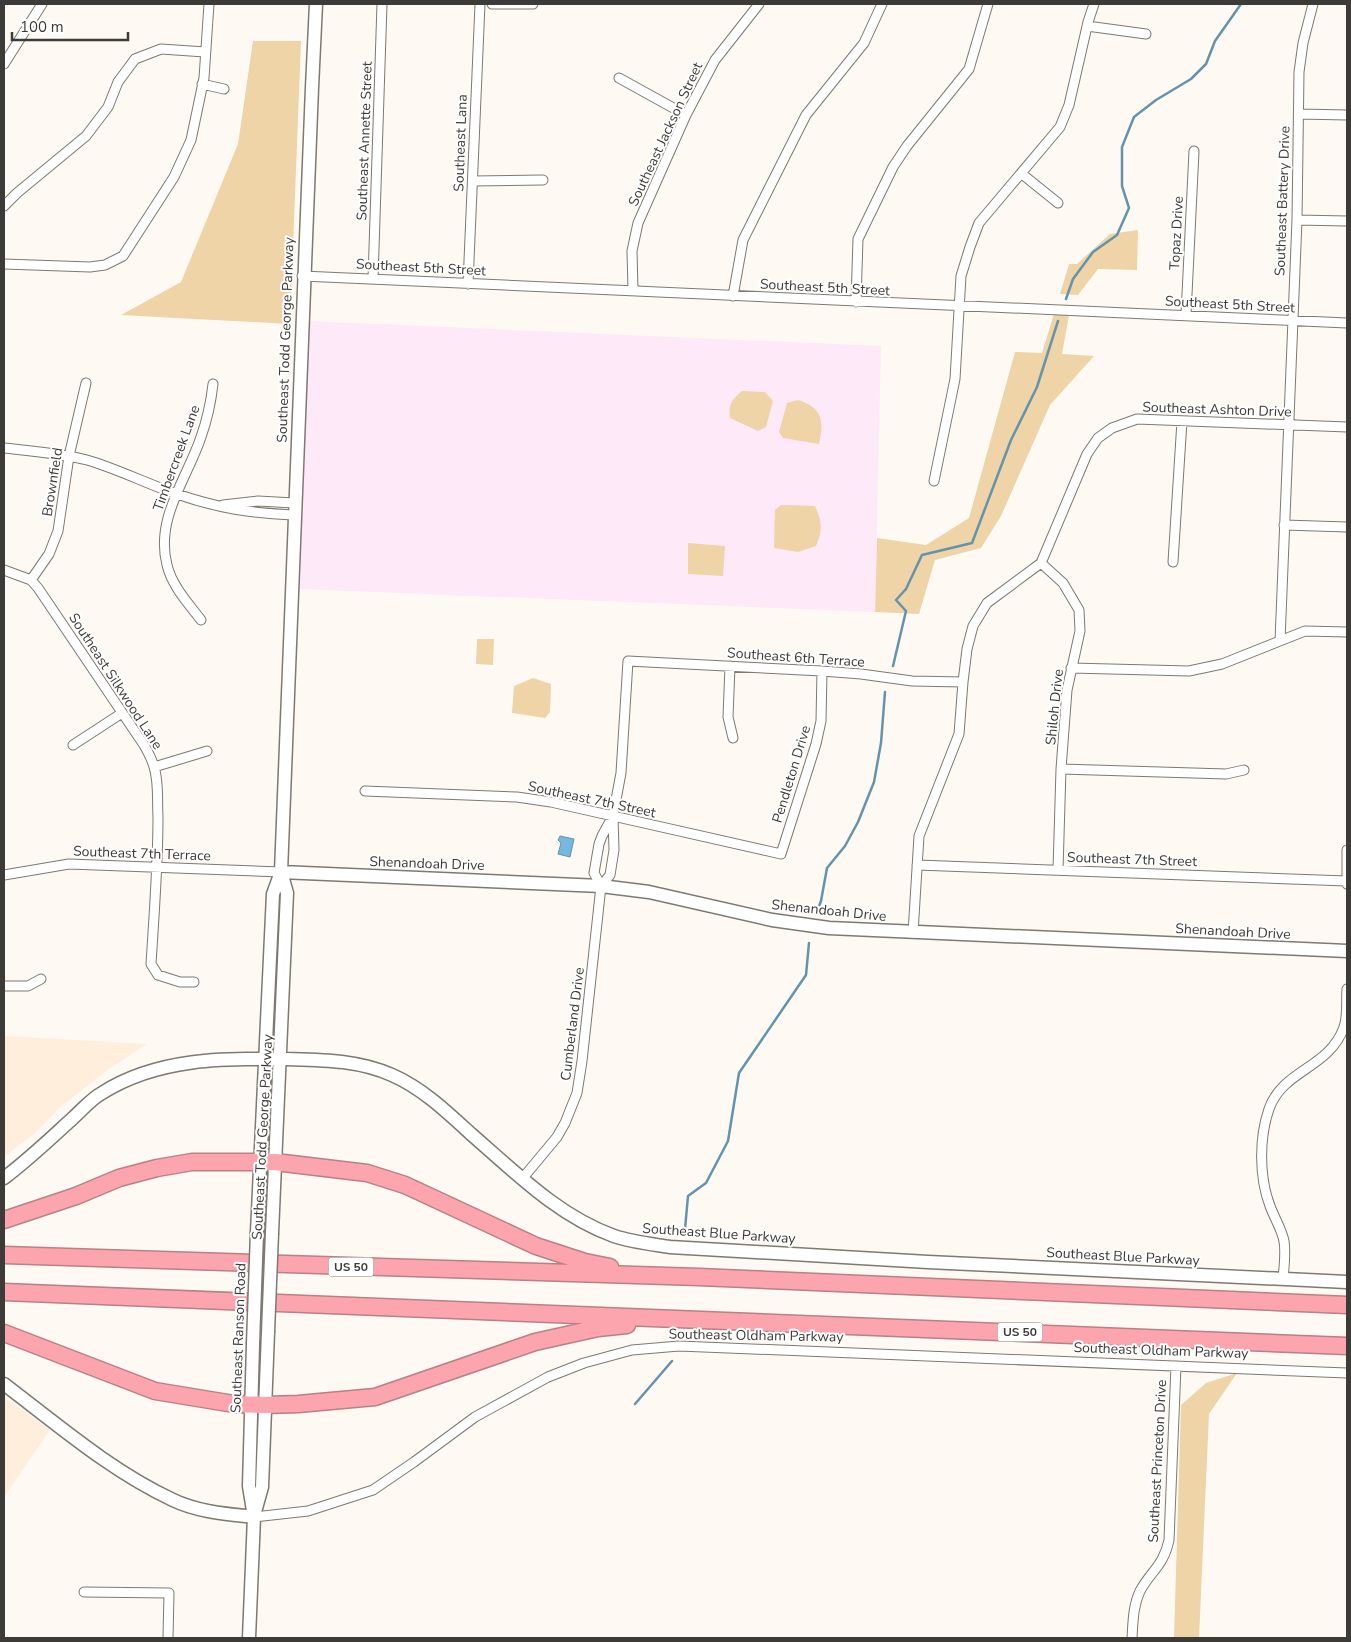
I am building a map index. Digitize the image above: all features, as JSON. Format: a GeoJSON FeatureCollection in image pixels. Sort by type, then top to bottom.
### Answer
{"type":"FeatureCollection","features":[{"type":"Feature","properties":{"kind":"highway"},"geometry":{"type":"LineString","coordinates":[[4,1220],[76,1196],[119,1178],[157,1168],[192,1162],[268,1161],[366,1173],[405,1185],[536,1246],[585,1262],[633,1271],[699,1278]]}},
{"type":"Feature","properties":{"kind":"highway","name":"US 50"},"geometry":{"type":"LineString","coordinates":[[4,1254],[699,1278],[1347,1305]]}},
{"type":"Feature","properties":{"kind":"highway","name":"US 50"},"geometry":{"type":"LineString","coordinates":[[4,1292],[1347,1346]]}},
{"type":"Feature","properties":{"kind":"highway"},"geometry":{"type":"LineString","coordinates":[[4,1333],[154,1391],[234,1404],[258,1405],[298,1404],[375,1396],[505,1351],[564,1334],[639,1324],[682,1325],[692,1319]]}},
{"type":"Feature","properties":{"kind":"street"},"geometry":{"type":"LineString","coordinates":[[4,64],[42,4]]}},
{"type":"Feature","properties":{"kind":"street"},"geometry":{"type":"LineString","coordinates":[[4,264],[90,268],[106,265],[123,256],[174,176],[191,140],[202,84],[209,4]]}},
{"type":"Feature","properties":{"kind":"street","name":"Southeast Todd George Parkway"},"geometry":{"type":"LineString","coordinates":[[268,1161],[281,1059],[287,893],[281,872],[287,678],[302,276],[316,4]]}},
{"type":"Feature","properties":{"kind":"street","name":"Southeast Annette Street"},"geometry":{"type":"LineString","coordinates":[[373,279],[382,4]]}},
{"type":"Feature","properties":{"kind":"street","name":"Southeast Lana"},"geometry":{"type":"LineString","coordinates":[[468,284],[480,4]]}},
{"type":"Feature","properties":{"kind":"street"},"geometry":{"type":"LineString","coordinates":[[492,4],[533,4]]}},
{"type":"Feature","properties":{"kind":"street","name":"Southeast Jackson Street"},"geometry":{"type":"LineString","coordinates":[[633,290],[632,251],[638,223],[686,115],[716,60],[759,4]]}},
{"type":"Feature","properties":{"kind":"street"},"geometry":{"type":"LineString","coordinates":[[734,296],[743,240],[806,115],[864,43],[882,4]]}},
{"type":"Feature","properties":{"kind":"street"},"geometry":{"type":"LineString","coordinates":[[856,302],[858,239],[893,167],[907,146],[969,69],[988,4]]}},
{"type":"Feature","properties":{"kind":"street"},"geometry":{"type":"LineString","coordinates":[[934,481],[955,379],[961,276],[970,247],[979,223],[1060,127],[1069,105],[1087,26],[1094,4]]}},
{"type":"Feature","properties":{"kind":"street","name":"Southeast Battery Drive"},"geometry":{"type":"LineString","coordinates":[[1280,641],[1296,220],[1299,72],[1303,43],[1312,4]]}},
{"type":"Feature","properties":{"kind":"street"},"geometry":{"type":"LineString","coordinates":[[1087,26],[1146,34]]}},
{"type":"Feature","properties":{"kind":"street"},"geometry":{"type":"LineString","coordinates":[[4,206],[86,136],[108,107],[118,82],[135,59],[161,49],[205,52]]}},
{"type":"Feature","properties":{"kind":"street"},"geometry":{"type":"LineString","coordinates":[[619,78],[686,115]]}},
{"type":"Feature","properties":{"kind":"street"},"geometry":{"type":"LineString","coordinates":[[202,84],[224,89]]}},
{"type":"Feature","properties":{"kind":"street"},"geometry":{"type":"LineString","coordinates":[[1299,114],[1347,115]]}},
{"type":"Feature","properties":{"kind":"street","name":"Topaz Drive"},"geometry":{"type":"LineString","coordinates":[[1186,316],[1194,151]]}},
{"type":"Feature","properties":{"kind":"street"},"geometry":{"type":"LineString","coordinates":[[1022,174],[1058,203]]}},
{"type":"Feature","properties":{"kind":"street"},"geometry":{"type":"LineString","coordinates":[[473,181],[543,180]]}},
{"type":"Feature","properties":{"kind":"street"},"geometry":{"type":"LineString","coordinates":[[1296,220],[1347,221]]}},
{"type":"Feature","properties":{"kind":"street","name":"Southeast 5th Street"},"geometry":{"type":"LineString","coordinates":[[302,276],[1347,323]]}},
{"type":"Feature","properties":{"kind":"street","name":"Brownfield"},"geometry":{"type":"LineString","coordinates":[[32,580],[49,554],[58,531],[69,456],[86,383]]}},
{"type":"Feature","properties":{"kind":"street","name":"Timbercreek Lane"},"geometry":{"type":"LineString","coordinates":[[201,620],[174,584],[167,566],[164,546],[166,525],[176,494],[201,438],[213,384]]}},
{"type":"Feature","properties":{"kind":"street","name":"Southeast Ashton Drive"},"geometry":{"type":"LineString","coordinates":[[1040,564],[1087,454],[1098,438],[1112,428],[1137,419],[1347,427]]}},
{"type":"Feature","properties":{"kind":"street"},"geometry":{"type":"LineString","coordinates":[[1173,562],[1182,421]]}},
{"type":"Feature","properties":{"kind":"street"},"geometry":{"type":"LineString","coordinates":[[4,448],[69,456],[88,461],[176,494],[215,506],[258,501],[293,509]]}},
{"type":"Feature","properties":{"kind":"street"},"geometry":{"type":"LineString","coordinates":[[1284,525],[1347,528]]}},
{"type":"Feature","properties":{"kind":"street"},"geometry":{"type":"LineString","coordinates":[[913,933],[919,836],[959,734],[962,682],[973,626],[987,603],[1040,564]]}},
{"type":"Feature","properties":{"kind":"street","name":"Shiloh Drive"},"geometry":{"type":"LineString","coordinates":[[1040,564],[1063,583],[1079,610],[1080,631],[1067,690],[1061,768],[1058,870]]}},
{"type":"Feature","properties":{"kind":"street"},"geometry":{"type":"LineString","coordinates":[[4,570],[32,580]]}},
{"type":"Feature","properties":{"kind":"street","name":"Southeast Silkwood Lane"},"geometry":{"type":"LineString","coordinates":[[32,580],[51,605],[144,746],[154,767],[157,792],[157,866],[151,964],[158,975],[180,982],[194,982]]}},
{"type":"Feature","properties":{"kind":"street"},"geometry":{"type":"LineString","coordinates":[[1071,668],[1189,671],[1222,664],[1305,631],[1347,632]]}},
{"type":"Feature","properties":{"kind":"street","name":"Southeast 6th Terrace"},"geometry":{"type":"LineString","coordinates":[[628,661],[822,671],[912,681],[962,682]]}},
{"type":"Feature","properties":{"kind":"street","name":"Cumberland Drive"},"geometry":{"type":"LineString","coordinates":[[600,886],[610,875],[614,850],[613,816],[621,773],[628,661]]}},
{"type":"Feature","properties":{"kind":"street"},"geometry":{"type":"LineString","coordinates":[[730,666],[728,717],[733,738]]}},
{"type":"Feature","properties":{"kind":"street","name":"Pendleton Drive"},"geometry":{"type":"LineString","coordinates":[[781,854],[816,744],[820,721],[822,671]]}},
{"type":"Feature","properties":{"kind":"street"},"geometry":{"type":"LineString","coordinates":[[73,745],[122,713]]}},
{"type":"Feature","properties":{"kind":"street"},"geometry":{"type":"LineString","coordinates":[[154,767],[206,751]]}},
{"type":"Feature","properties":{"kind":"street"},"geometry":{"type":"LineString","coordinates":[[1061,768],[1226,774],[1244,770]]}},
{"type":"Feature","properties":{"kind":"street","name":"Southeast 7th Street"},"geometry":{"type":"LineString","coordinates":[[365,791],[517,797],[551,802],[781,854]]}},
{"type":"Feature","properties":{"kind":"street","name":"Cumberland Drive"},"geometry":{"type":"LineString","coordinates":[[522,1179],[565,1123],[577,1092],[582,1061],[600,886],[594,873],[599,844],[613,816]]}},
{"type":"Feature","properties":{"kind":"street"},"geometry":{"type":"LineString","coordinates":[[1347,850],[1347,882]]}},
{"type":"Feature","properties":{"kind":"street","name":"Southeast 7th Terrace"},"geometry":{"type":"LineString","coordinates":[[4,875],[69,864],[281,872]]}},
{"type":"Feature","properties":{"kind":"street","name":"Southeast 7th Street"},"geometry":{"type":"LineString","coordinates":[[917,865],[1347,882]]}},
{"type":"Feature","properties":{"kind":"street","name":"Southeast Todd George Parkway"},"geometry":{"type":"LineString","coordinates":[[258,1405],[268,1332],[272,1233],[268,1161],[266,1059],[273,894],[281,872]]}},
{"type":"Feature","properties":{"kind":"street","name":"Shenandoah Drive"},"geometry":{"type":"LineString","coordinates":[[281,872],[600,886],[649,892],[772,920],[828,928],[1347,951]]}},
{"type":"Feature","properties":{"kind":"street"},"geometry":{"type":"LineString","coordinates":[[4,986],[28,986],[41,979]]}},
{"type":"Feature","properties":{"kind":"street"},"geometry":{"type":"LineString","coordinates":[[1283,1279],[1284,1240],[1270,1206],[1264,1185],[1262,1154],[1265,1125],[1270,1107],[1282,1088],[1296,1075],[1324,1057],[1345,1026],[1347,989]]}},
{"type":"Feature","properties":{"kind":"street","name":"Southeast Blue Parkway"},"geometry":{"type":"LineString","coordinates":[[4,1178],[19,1167],[100,1094],[136,1076],[192,1062],[234,1058],[342,1060],[393,1075],[420,1090],[522,1179],[564,1210],[613,1236],[640,1243],[670,1247],[928,1262],[1347,1282]]}},
{"type":"Feature","properties":{"kind":"street","name":"Southeast Ranson Road"},"geometry":{"type":"LineString","coordinates":[[249,1638],[254,1517],[248,1486],[258,1405],[254,1344],[257,1232],[268,1161]]}},
{"type":"Feature","properties":{"kind":"street","name":"Southeast Oldham Parkway"},"geometry":{"type":"LineString","coordinates":[[4,1384],[121,1471],[174,1501],[216,1514],[254,1517],[308,1511],[373,1490],[475,1417],[548,1377],[584,1363],[632,1350],[680,1346],[1347,1373]]}},
{"type":"Feature","properties":{"kind":"street","name":"Southeast Princeton Drive"},"geometry":{"type":"LineString","coordinates":[[1132,1638],[1136,1601],[1141,1590],[1162,1562],[1167,1552],[1169,1540],[1176,1366]]}},
{"type":"Feature","properties":{"kind":"street"},"geometry":{"type":"LineString","coordinates":[[84,1592],[169,1593],[168,1638]]}},
{"type":"Feature","properties":{"kind":"shaded area"},"geometry":{"type":"Polygon","coordinates":[[[253,41],[301,41],[290,324],[121,315],[181,282],[238,144],[253,41]]]}},
{"type":"Feature","properties":{"kind":"shaded area"},"geometry":{"type":"Polygon","coordinates":[[[1138,230],[1137,270],[1098,269],[1078,295],[1060,294],[1069,264],[1077,264],[1110,234],[1138,230]]]}},
{"type":"Feature","properties":{"kind":"shaded area"},"geometry":{"type":"Polygon","coordinates":[[[1054,314],[1069,315],[1062,354],[1094,356],[1050,405],[1001,516],[981,548],[935,560],[919,614],[875,612],[877,538],[926,545],[969,518],[1015,352],[1042,353],[1054,314]]]}},
{"type":"Feature","properties":{"kind":"shaded area"},"geometry":{"type":"Polygon","coordinates":[[[308,321],[881,346],[875,612],[300,589],[308,321]]]}},
{"type":"Feature","properties":{"kind":"shaded area"},"geometry":{"type":"Polygon","coordinates":[[[742,391],[765,392],[773,401],[766,427],[758,431],[730,418],[732,403],[742,391]]]}},
{"type":"Feature","properties":{"kind":"shaded area"},"geometry":{"type":"Polygon","coordinates":[[[798,400],[813,407],[820,416],[819,444],[783,438],[779,432],[787,403],[798,400]]]}},
{"type":"Feature","properties":{"kind":"shaded area"},"geometry":{"type":"Polygon","coordinates":[[[781,505],[815,506],[821,526],[816,546],[798,552],[774,548],[775,510],[781,505]]]}},
{"type":"Feature","properties":{"kind":"shaded area"},"geometry":{"type":"Polygon","coordinates":[[[688,543],[725,546],[723,576],[688,574],[688,543]]]}},
{"type":"Feature","properties":{"kind":"shaded area"},"geometry":{"type":"Polygon","coordinates":[[[477,639],[494,639],[493,665],[476,664],[477,639]]]}},
{"type":"Feature","properties":{"kind":"shaded area"},"geometry":{"type":"Polygon","coordinates":[[[533,678],[551,684],[550,712],[545,718],[512,713],[514,686],[533,678]]]}},
{"type":"Feature","properties":{"kind":"shaded area"},"geometry":{"type":"Polygon","coordinates":[[[4,1036],[147,1044],[109,1069],[59,1108],[35,1133],[4,1157],[4,1036]]]}},
{"type":"Feature","properties":{"kind":"shaded area"},"geometry":{"type":"Polygon","coordinates":[[[1237,1373],[1209,1414],[1199,1638],[1174,1638],[1181,1405],[1206,1383],[1237,1373]]]}},
{"type":"Feature","properties":{"kind":"shaded area"},"geometry":{"type":"Polygon","coordinates":[[[4,1397],[50,1430],[4,1497],[4,1397]]]}},
{"type":"Feature","properties":{"kind":"water"},"geometry":{"type":"Polygon","coordinates":[[[560,836],[574,839],[570,857],[558,854],[561,843],[558,840],[560,836]]]}},
{"type":"Feature","properties":{"kind":"waterway"},"geometry":{"type":"LineString","coordinates":[[1066,299],[1073,279],[1093,252],[1117,235],[1129,208],[1122,186],[1122,147],[1134,117],[1156,100],[1191,79],[1206,64],[1215,41],[1241,4]]}},
{"type":"Feature","properties":{"kind":"waterway"},"geometry":{"type":"LineString","coordinates":[[893,666],[906,611],[896,600],[906,589],[922,555],[972,543],[1011,440],[1037,387],[1058,321]]}},
{"type":"Feature","properties":{"kind":"waterway"},"geometry":{"type":"LineString","coordinates":[[816,914],[821,901],[827,868],[845,846],[858,822],[874,782],[881,743],[885,692]]}},
{"type":"Feature","properties":{"kind":"waterway"},"geometry":{"type":"LineString","coordinates":[[685,1229],[688,1196],[706,1183],[728,1141],[739,1073],[806,975],[809,943]]}},
{"type":"Feature","properties":{"kind":"waterway"},"geometry":{"type":"LineString","coordinates":[[635,1404],[672,1361]]}}]}
